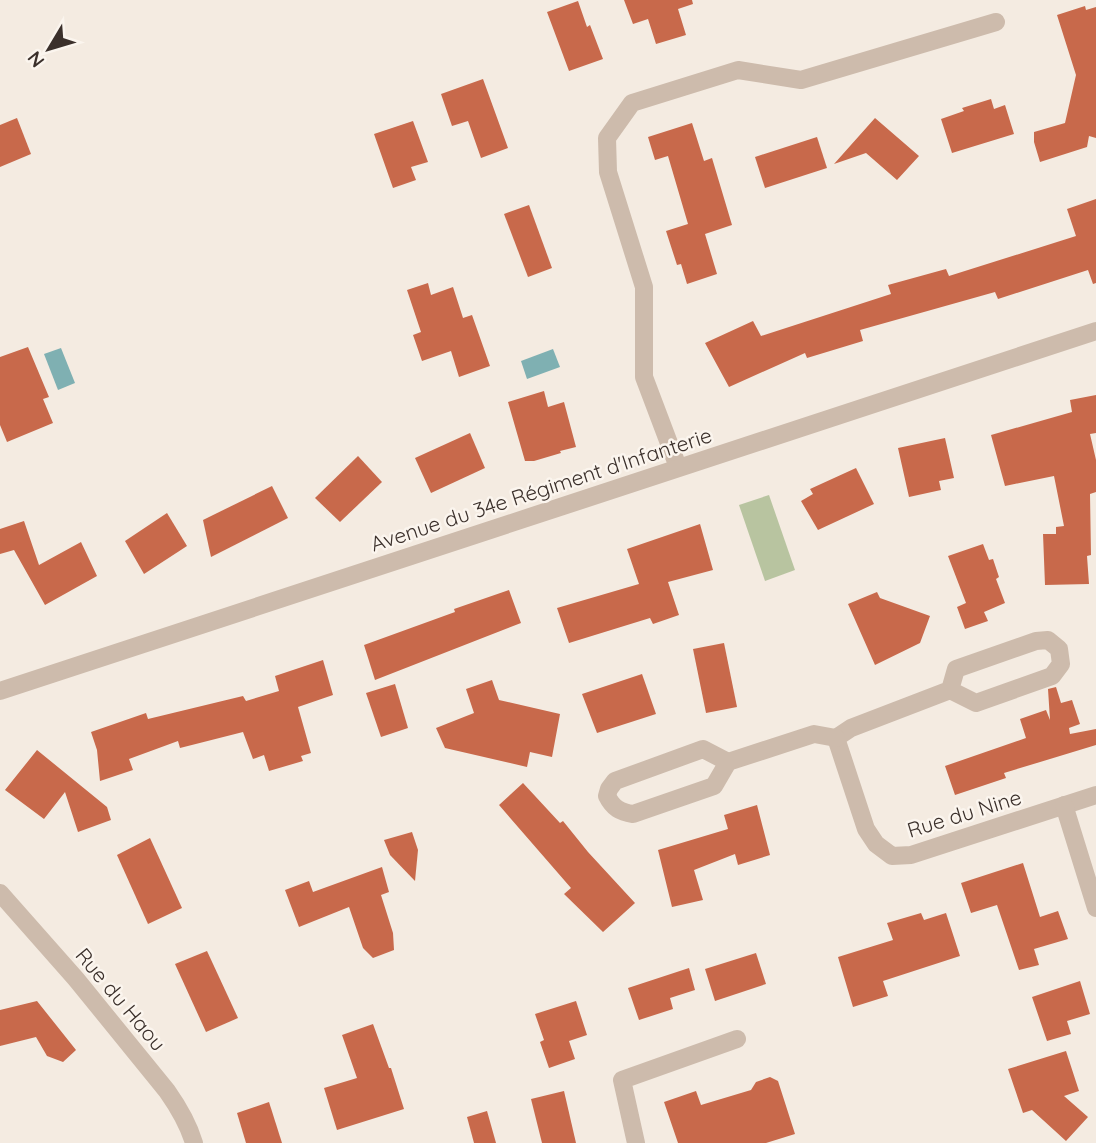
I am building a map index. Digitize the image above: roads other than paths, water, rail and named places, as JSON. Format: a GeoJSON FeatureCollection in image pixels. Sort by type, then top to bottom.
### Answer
{"type":"FeatureCollection","features":[{"type":"Feature","properties":{"kind":"street"},"geometry":{"type":"LineString","coordinates":[[678,467],[644,377],[644,286],[608,172],[607,138],[632,103],[738,70],[801,80],[996,22]]}},
{"type":"Feature","properties":{"kind":"street","name":"Avenue du 34e Régiment d'Infanterie"},"geometry":{"type":"LineString","coordinates":[[0,691],[1096,331]]}},
{"type":"Feature","properties":{"kind":"street"},"geometry":{"type":"LineString","coordinates":[[728,762],[703,749],[615,780],[607,796],[612,805],[622,812],[634,814],[714,786],[728,762],[814,734],[836,738],[851,728],[950,690],[976,703],[1052,676],[1061,664],[1059,649],[1048,640],[1035,641],[956,670],[950,690]]}},
{"type":"Feature","properties":{"kind":"street","name":"Rue du Nine"},"geometry":{"type":"LineString","coordinates":[[836,738],[866,829],[876,844],[892,856],[911,855],[1096,795]]}},
{"type":"Feature","properties":{"kind":"street"},"geometry":{"type":"LineString","coordinates":[[1064,805],[1096,908]]}},
{"type":"Feature","properties":{"kind":"street","name":"Rue du Haou"},"geometry":{"type":"LineString","coordinates":[[0,893],[76,979],[167,1091],[190,1127],[194,1143]]}},
{"type":"Feature","properties":{"kind":"street"},"geometry":{"type":"LineString","coordinates":[[636,1143],[622,1080],[737,1039]]}},
{"type":"Feature","properties":{"kind":"water"},"geometry":{"type":"Polygon","coordinates":[[[61,348],[75,383],[58,390],[44,354],[61,348]]]}},
{"type":"Feature","properties":{"kind":"water"},"geometry":{"type":"Polygon","coordinates":[[[553,349],[560,367],[527,379],[521,361],[553,349]]]}}]}
